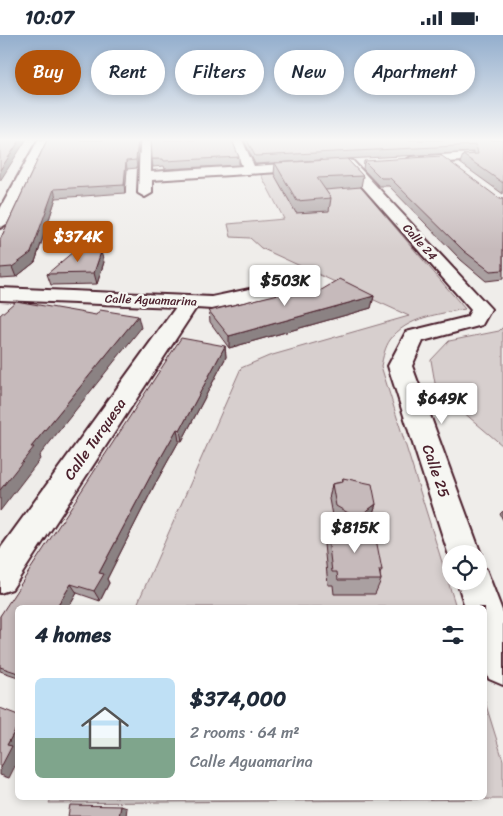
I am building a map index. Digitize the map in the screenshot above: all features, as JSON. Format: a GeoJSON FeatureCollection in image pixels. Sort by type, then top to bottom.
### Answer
{"type":"FeatureCollection","features":[{"type":"Feature","properties":{"kind":"street"},"geometry":{"type":"LineString","coordinates":[[0,223],[24,176]]}},
{"type":"Feature","properties":{"kind":"street"},"geometry":{"type":"LineString","coordinates":[[145,193],[146,176]]}},
{"type":"Feature","properties":{"kind":"street","name":"Calle 24"},"geometry":{"type":"LineString","coordinates":[[355,176],[481,309],[475,321]]}},
{"type":"Feature","properties":{"kind":"street","name":"Calle Aguamarina"},"geometry":{"type":"LineString","coordinates":[[0,294],[190,302],[221,301],[300,284]]}},
{"type":"Feature","properties":{"kind":"street"},"geometry":{"type":"LineString","coordinates":[[0,313],[21,295]]}},
{"type":"Feature","properties":{"kind":"street","name":"Calle Turquesa"},"geometry":{"type":"LineString","coordinates":[[0,577],[190,302]]}},
{"type":"Feature","properties":{"kind":"street","name":"Calle 25"},"geometry":{"type":"LineString","coordinates":[[461,545],[400,366],[414,337],[475,321]]}},
{"type":"Feature","properties":{"kind":"street"},"geometry":{"type":"LineString","coordinates":[[477,590],[482,605]]}},
{"type":"Feature","properties":{"kind":"street"},"geometry":{"type":"LineString","coordinates":[[487,619],[503,665]]}},
{"type":"Feature","properties":{"kind":"shaded area"},"geometry":{"type":"Polygon","coordinates":[[[262,176],[352,176],[465,309],[424,318],[405,326],[388,343],[381,366],[442,562],[442,590],[451,590],[455,605],[137,605],[241,368],[269,356],[409,316],[261,248],[250,238],[231,237],[228,224],[284,219],[262,176]]]}},
{"type":"Feature","properties":{"kind":"shaded area"},"geometry":{"type":"Polygon","coordinates":[[[503,327],[503,446],[436,389],[431,360],[449,341],[499,331],[503,327]]]}},
{"type":"Feature","properties":{"kind":"shaded area"},"geometry":{"type":"Polygon","coordinates":[[[487,708],[503,760],[503,799],[487,799],[487,708]]]}},
{"type":"Feature","properties":{"kind":"shaded area"},"geometry":{"type":"Polygon","coordinates":[[[50,800],[390,800],[49,803],[50,800]]]}},
{"type":"Feature","properties":{"kind":"building"},"geometry":{"type":"Polygon","coordinates":[[[30,176],[125,176],[124,185],[54,189],[31,253],[12,267],[0,268],[0,240],[30,176]]]}},
{"type":"Feature","properties":{"kind":"building"},"geometry":{"type":"Polygon","coordinates":[[[283,176],[353,176],[317,178],[331,198],[297,201],[283,176]]]}},
{"type":"Feature","properties":{"kind":"building"},"geometry":{"type":"Polygon","coordinates":[[[379,176],[470,176],[500,199],[503,199],[503,270],[490,271],[464,251],[390,178],[379,176]]]}},
{"type":"Feature","properties":{"kind":"building"},"geometry":{"type":"Polygon","coordinates":[[[494,176],[503,176],[503,183],[494,176]]]}},
{"type":"Feature","properties":{"kind":"building"},"geometry":{"type":"Polygon","coordinates":[[[74,251],[101,252],[94,273],[47,274],[74,251]]]}},
{"type":"Feature","properties":{"kind":"building"},"geometry":{"type":"Polygon","coordinates":[[[340,279],[374,296],[229,336],[209,311],[311,286],[318,292],[340,279]]]}},
{"type":"Feature","properties":{"kind":"building"},"geometry":{"type":"Polygon","coordinates":[[[16,301],[96,315],[100,310],[138,316],[31,447],[34,447],[0,490],[0,315],[16,301]]]}},
{"type":"Feature","properties":{"kind":"building"},"geometry":{"type":"Polygon","coordinates":[[[181,338],[225,346],[180,430],[177,429],[151,475],[99,573],[104,574],[94,591],[71,584],[58,605],[15,605],[15,672],[0,667],[0,616],[181,338]]]}},
{"type":"Feature","properties":{"kind":"building"},"geometry":{"type":"Polygon","coordinates":[[[343,478],[372,484],[376,504],[357,518],[336,506],[332,484],[343,482],[343,478]]]}},
{"type":"Feature","properties":{"kind":"building"},"geometry":{"type":"Polygon","coordinates":[[[374,529],[382,570],[379,570],[381,580],[338,580],[337,572],[332,572],[327,530],[374,529]]]}},
{"type":"Feature","properties":{"kind":"building"},"geometry":{"type":"Polygon","coordinates":[[[0,708],[15,714],[15,730],[7,745],[12,746],[0,769],[0,708]]]}},
{"type":"Feature","properties":{"kind":"building"},"geometry":{"type":"Polygon","coordinates":[[[70,805],[121,806],[119,816],[68,816],[70,805]]]}}]}
